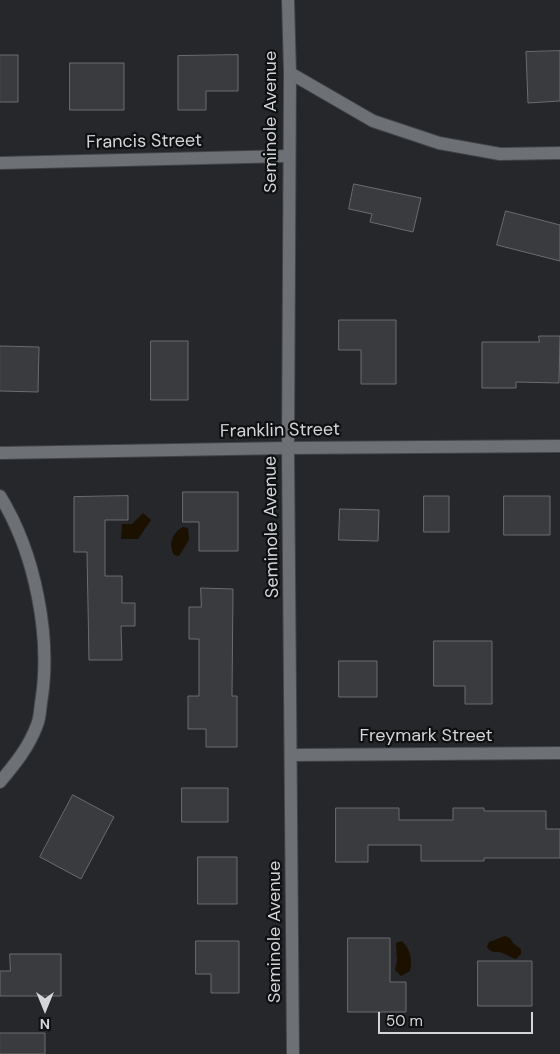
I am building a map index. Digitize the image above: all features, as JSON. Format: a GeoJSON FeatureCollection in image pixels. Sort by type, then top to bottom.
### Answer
{"type":"FeatureCollection","features":[{"type":"Feature","properties":{"kind":"street","name":"Seminole Avenue"},"geometry":{"type":"LineString","coordinates":[[288,0],[290,73],[288,156],[288,448],[293,1054]]}},
{"type":"Feature","properties":{"kind":"street"},"geometry":{"type":"LineString","coordinates":[[290,73],[373,121],[439,143],[500,154],[560,153]]}},
{"type":"Feature","properties":{"kind":"street","name":"Francis Street"},"geometry":{"type":"LineString","coordinates":[[0,163],[288,156]]}},
{"type":"Feature","properties":{"kind":"street","name":"Franklin Street"},"geometry":{"type":"LineString","coordinates":[[0,453],[560,446]]}},
{"type":"Feature","properties":{"kind":"street"},"geometry":{"type":"LineString","coordinates":[[0,496],[21,540],[37,590],[44,638],[45,681],[38,723],[25,752],[0,782]]}},
{"type":"Feature","properties":{"kind":"street","name":"Freymark Street"},"geometry":{"type":"LineString","coordinates":[[292,755],[560,753]]}},
{"type":"Feature","properties":{"kind":"shaded area"},"geometry":{"type":"Polygon","coordinates":[[[143,513],[151,520],[138,539],[121,539],[122,524],[132,524],[143,513]]]}},
{"type":"Feature","properties":{"kind":"shaded area"},"geometry":{"type":"Polygon","coordinates":[[[183,527],[188,528],[189,540],[179,556],[174,555],[171,547],[172,539],[176,532],[183,527]]]}},
{"type":"Feature","properties":{"kind":"shaded area"},"geometry":{"type":"Polygon","coordinates":[[[505,936],[510,938],[521,949],[521,954],[516,959],[502,953],[493,952],[487,947],[489,942],[505,936]]]}},
{"type":"Feature","properties":{"kind":"shaded area"},"geometry":{"type":"Polygon","coordinates":[[[402,941],[409,951],[411,963],[410,971],[401,976],[395,970],[397,961],[396,943],[402,941]]]}},
{"type":"Feature","properties":{"kind":"building"},"geometry":{"type":"Polygon","coordinates":[[[560,51],[560,101],[528,103],[526,52],[560,51]]]}},
{"type":"Feature","properties":{"kind":"building"},"geometry":{"type":"Polygon","coordinates":[[[0,55],[18,55],[18,102],[0,102],[0,55]]]}},
{"type":"Feature","properties":{"kind":"building"},"geometry":{"type":"Polygon","coordinates":[[[238,55],[238,91],[206,91],[206,110],[178,110],[178,56],[238,55]]]}},
{"type":"Feature","properties":{"kind":"building"},"geometry":{"type":"Polygon","coordinates":[[[70,63],[124,63],[124,110],[70,110],[70,63]]]}},
{"type":"Feature","properties":{"kind":"building"},"geometry":{"type":"Polygon","coordinates":[[[354,184],[421,198],[413,232],[370,222],[372,214],[349,209],[354,184]]]}},
{"type":"Feature","properties":{"kind":"building"},"geometry":{"type":"Polygon","coordinates":[[[506,211],[560,225],[560,261],[497,245],[506,211]]]}},
{"type":"Feature","properties":{"kind":"building"},"geometry":{"type":"Polygon","coordinates":[[[339,320],[396,320],[396,384],[361,384],[361,350],[339,350],[339,320]]]}},
{"type":"Feature","properties":{"kind":"building"},"geometry":{"type":"Polygon","coordinates":[[[539,336],[560,336],[559,383],[516,382],[516,388],[482,388],[482,342],[539,342],[539,336]]]}},
{"type":"Feature","properties":{"kind":"building"},"geometry":{"type":"Polygon","coordinates":[[[151,341],[188,341],[188,400],[151,400],[151,341]]]}},
{"type":"Feature","properties":{"kind":"building"},"geometry":{"type":"Polygon","coordinates":[[[0,346],[39,347],[38,392],[0,391],[0,346]]]}},
{"type":"Feature","properties":{"kind":"building"},"geometry":{"type":"Polygon","coordinates":[[[183,492],[238,492],[238,551],[199,551],[199,522],[183,522],[183,492]]]}},
{"type":"Feature","properties":{"kind":"building"},"geometry":{"type":"Polygon","coordinates":[[[128,496],[128,520],[105,520],[105,576],[122,576],[122,603],[135,603],[135,626],[121,626],[122,660],[89,660],[87,552],[74,552],[74,497],[128,496]]]}},
{"type":"Feature","properties":{"kind":"building"},"geometry":{"type":"Polygon","coordinates":[[[424,496],[449,496],[449,532],[424,532],[424,496]]]}},
{"type":"Feature","properties":{"kind":"building"},"geometry":{"type":"Polygon","coordinates":[[[504,496],[550,496],[550,535],[504,535],[504,496]]]}},
{"type":"Feature","properties":{"kind":"building"},"geometry":{"type":"Polygon","coordinates":[[[340,509],[379,510],[378,541],[339,540],[340,509]]]}},
{"type":"Feature","properties":{"kind":"building"},"geometry":{"type":"Polygon","coordinates":[[[201,588],[233,589],[232,696],[237,696],[237,747],[206,747],[206,729],[188,729],[188,696],[199,696],[199,639],[189,639],[189,607],[201,607],[201,588]]]}},
{"type":"Feature","properties":{"kind":"building"},"geometry":{"type":"Polygon","coordinates":[[[434,641],[492,641],[492,704],[465,704],[465,686],[434,686],[434,641]]]}},
{"type":"Feature","properties":{"kind":"building"},"geometry":{"type":"Polygon","coordinates":[[[339,661],[377,661],[377,697],[339,697],[339,661]]]}},
{"type":"Feature","properties":{"kind":"building"},"geometry":{"type":"Polygon","coordinates":[[[182,788],[228,788],[228,822],[182,822],[182,788]]]}},
{"type":"Feature","properties":{"kind":"building"},"geometry":{"type":"Polygon","coordinates":[[[73,795],[114,817],[81,879],[40,857],[73,795]]]}},
{"type":"Feature","properties":{"kind":"building"},"geometry":{"type":"Polygon","coordinates":[[[336,808],[399,808],[399,820],[453,820],[453,808],[484,808],[484,811],[546,811],[546,829],[560,829],[560,858],[484,858],[484,861],[421,861],[421,845],[368,845],[368,862],[336,862],[336,808]]]}},
{"type":"Feature","properties":{"kind":"building"},"geometry":{"type":"Polygon","coordinates":[[[198,857],[237,857],[237,904],[198,904],[198,857]]]}},
{"type":"Feature","properties":{"kind":"building"},"geometry":{"type":"Polygon","coordinates":[[[348,938],[390,938],[390,982],[406,982],[406,1012],[348,1012],[348,938]]]}},
{"type":"Feature","properties":{"kind":"building"},"geometry":{"type":"Polygon","coordinates":[[[196,941],[239,941],[239,993],[211,993],[211,974],[196,974],[196,941]]]}},
{"type":"Feature","properties":{"kind":"building"},"geometry":{"type":"Polygon","coordinates":[[[10,954],[61,954],[61,996],[0,996],[0,971],[10,971],[10,954]]]}},
{"type":"Feature","properties":{"kind":"building"},"geometry":{"type":"Polygon","coordinates":[[[478,961],[532,961],[532,1006],[478,1006],[478,961]]]}},
{"type":"Feature","properties":{"kind":"building"},"geometry":{"type":"Polygon","coordinates":[[[0,1033],[45,1033],[45,1054],[0,1054],[0,1033]]]}}]}
